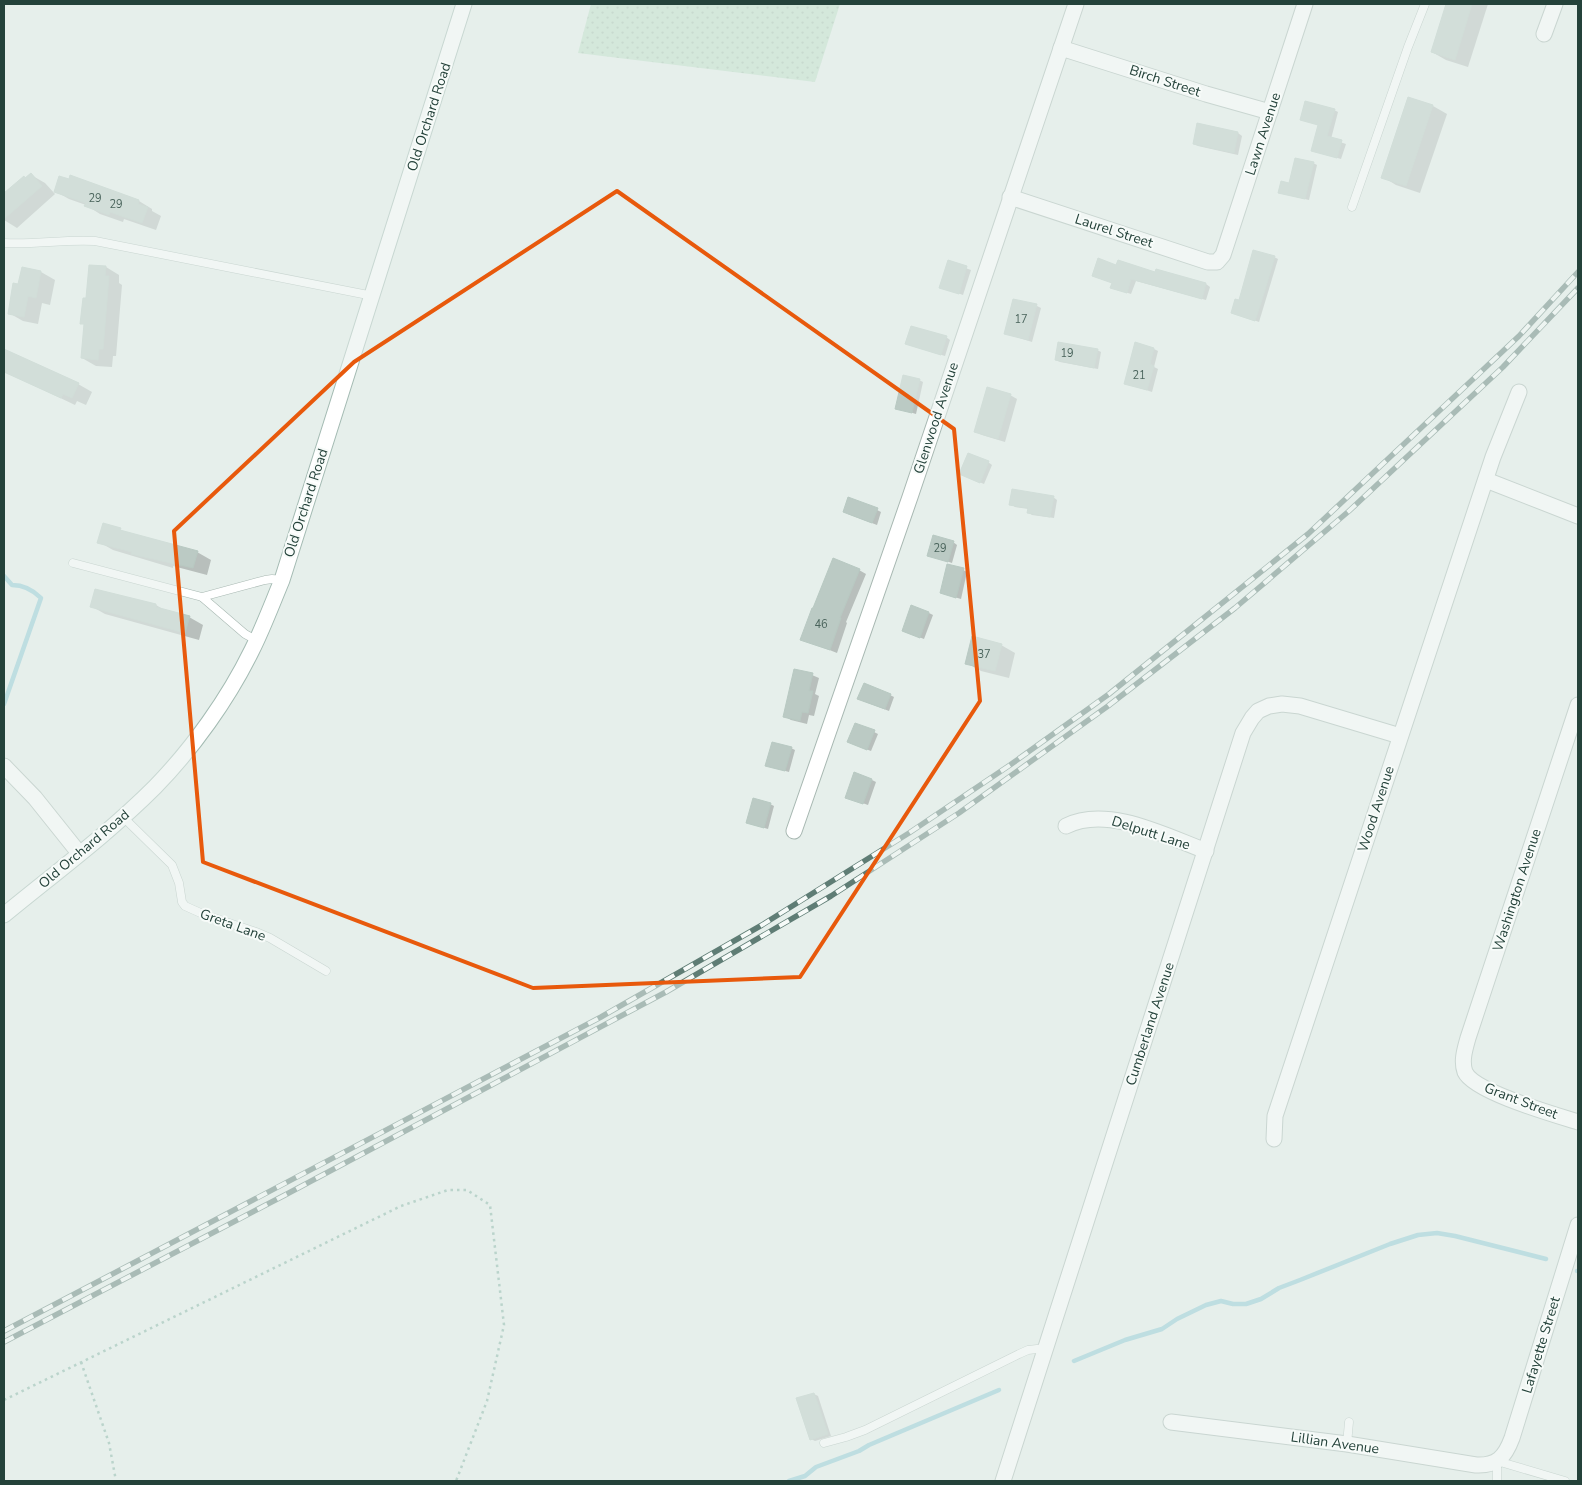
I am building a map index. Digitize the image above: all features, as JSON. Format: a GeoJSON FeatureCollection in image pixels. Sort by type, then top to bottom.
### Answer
{"type":"FeatureCollection","features":[{"type":"Feature","properties":{"kind":"street","name":"Old Orchard Road"},"geometry":{"type":"LineString","coordinates":[[4,915],[123,817],[156,786],[193,743],[231,687],[256,640],[282,580],[464,4]]}},
{"type":"Feature","properties":{"kind":"street","name":"Glenwood Avenue"},"geometry":{"type":"LineString","coordinates":[[797,832],[1076,4]]}},
{"type":"Feature","properties":{"kind":"street","name":"Lawn Avenue"},"geometry":{"type":"LineString","coordinates":[[1217,262],[1223,255],[1305,4]]}},
{"type":"Feature","properties":{"kind":"street"},"geometry":{"type":"LineString","coordinates":[[1544,34],[1555,4]]}},
{"type":"Feature","properties":{"kind":"street","name":"Birch Street"},"geometry":{"type":"LineString","coordinates":[[1061,48],[1206,94],[1270,112]]}},
{"type":"Feature","properties":{"kind":"street","name":"Laurel Street"},"geometry":{"type":"LineString","coordinates":[[1010,196],[1208,262],[1217,262]]}},
{"type":"Feature","properties":{"kind":"street","name":"Wood Avenue"},"geometry":{"type":"LineString","coordinates":[[1274,1139],[1275,1116],[1493,457],[1519,392]]}},
{"type":"Feature","properties":{"kind":"street"},"geometry":{"type":"LineString","coordinates":[[1486,480],[1578,516]]}},
{"type":"Feature","properties":{"kind":"street","name":"Cumberland Avenue"},"geometry":{"type":"LineString","coordinates":[[1003,1481],[1243,733],[1252,718],[1263,708],[1275,705],[1300,706],[1400,736]]}},
{"type":"Feature","properties":{"kind":"street","name":"Washington Avenue"},"geometry":{"type":"LineString","coordinates":[[1467,1076],[1463,1065],[1468,1038],[1578,706]]}},
{"type":"Feature","properties":{"kind":"street"},"geometry":{"type":"LineString","coordinates":[[4,766],[34,798],[79,853]]}},
{"type":"Feature","properties":{"kind":"street","name":"Delputt Lane"},"geometry":{"type":"LineString","coordinates":[[1066,826],[1074,822],[1093,818],[1124,822],[1206,851]]}},
{"type":"Feature","properties":{"kind":"street","name":"Grant Street"},"geometry":{"type":"LineString","coordinates":[[1467,1076],[1480,1086],[1499,1095],[1578,1122]]}},
{"type":"Feature","properties":{"kind":"street","name":"Lafayette Street"},"geometry":{"type":"LineString","coordinates":[[1497,1461],[1504,1454],[1512,1438],[1578,1225]]}},
{"type":"Feature","properties":{"kind":"street","name":"Lillian Avenue"},"geometry":{"type":"LineString","coordinates":[[1171,1422],[1347,1444],[1476,1464],[1485,1465],[1497,1461]]}},
{"type":"Feature","properties":{"kind":"lane"},"geometry":{"type":"LineString","coordinates":[[1352,206],[1425,4]]}},
{"type":"Feature","properties":{"kind":"lane"},"geometry":{"type":"LineString","coordinates":[[4,243],[29,244],[78,240],[104,242],[373,296]]}},
{"type":"Feature","properties":{"kind":"lane"},"geometry":{"type":"LineString","coordinates":[[73,563],[202,596],[245,634],[256,640]]}},
{"type":"Feature","properties":{"kind":"lane"},"geometry":{"type":"LineString","coordinates":[[202,596],[265,580],[282,580]]}},
{"type":"Feature","properties":{"kind":"lane","name":"Greta Lane"},"geometry":{"type":"LineString","coordinates":[[123,817],[172,866],[177,878],[182,902],[186,906],[205,915],[270,938],[326,972]]}},
{"type":"Feature","properties":{"kind":"lane"},"geometry":{"type":"LineString","coordinates":[[824,1443],[865,1430],[1028,1350],[1046,1348]]}},
{"type":"Feature","properties":{"kind":"lane"},"geometry":{"type":"LineString","coordinates":[[1347,1444],[1349,1422]]}},
{"type":"Feature","properties":{"kind":"lane"},"geometry":{"type":"LineString","coordinates":[[1497,1481],[1497,1461],[1565,1481]]}},
{"type":"Feature","properties":{"kind":"path"},"geometry":{"type":"LineString","coordinates":[[4,1400],[401,1206],[448,1190],[467,1190],[490,1205],[504,1325],[487,1400],[456,1481]]}},
{"type":"Feature","properties":{"kind":"path"},"geometry":{"type":"LineString","coordinates":[[81,1362],[109,1443],[116,1481]]}},
{"type":"Feature","properties":{"kind":"highlighted area"},"geometry":{"type":"Polygon","coordinates":[[[617,191],[954,429],[980,701],[800,977],[533,988],[203,862],[174,531],[354,362],[617,191]]]}},
{"type":"Feature","properties":{"kind":"green space"},"geometry":{"type":"Polygon","coordinates":[[[591,4],[840,4],[815,82],[578,53],[591,4]]]}},
{"type":"Feature","properties":{"kind":"building"},"geometry":{"type":"Polygon","coordinates":[[[1446,4],[1472,4],[1455,60],[1431,52],[1446,4]]]}},
{"type":"Feature","properties":{"kind":"building"},"geometry":{"type":"Polygon","coordinates":[[[1408,97],[1433,105],[1406,186],[1381,178],[1408,97]]]}},
{"type":"Feature","properties":{"kind":"building"},"geometry":{"type":"Polygon","coordinates":[[[1305,101],[1335,109],[1327,136],[1342,140],[1337,158],[1311,151],[1318,125],[1300,120],[1305,101]]]}},
{"type":"Feature","properties":{"kind":"building"},"geometry":{"type":"Polygon","coordinates":[[[1197,123],[1238,132],[1234,153],[1193,144],[1197,123]]]}},
{"type":"Feature","properties":{"kind":"building"},"geometry":{"type":"Polygon","coordinates":[[[1295,158],[1314,162],[1305,199],[1278,193],[1281,181],[1289,183],[1295,158]]]}},
{"type":"Feature","properties":{"kind":"building"},"geometry":{"type":"Polygon","coordinates":[[[31,173],[42,186],[4,219],[4,193],[24,176],[25,178],[31,173]]]}},
{"type":"Feature","properties":{"kind":"building"},"geometry":{"type":"Polygon","coordinates":[[[70,175],[139,200],[138,204],[148,207],[142,223],[110,212],[109,215],[84,206],[86,203],[54,192],[59,176],[69,179],[70,175]]]}},
{"type":"Feature","properties":{"kind":"building"},"geometry":{"type":"Polygon","coordinates":[[[1253,250],[1275,256],[1255,321],[1231,313],[1235,299],[1239,300],[1253,250]]]}},
{"type":"Feature","properties":{"kind":"building"},"geometry":{"type":"Polygon","coordinates":[[[1098,258],[1116,265],[1118,260],[1155,272],[1156,269],[1206,283],[1202,299],[1131,279],[1127,293],[1110,288],[1112,283],[1092,276],[1098,258]]]}},
{"type":"Feature","properties":{"kind":"building"},"geometry":{"type":"Polygon","coordinates":[[[948,260],[967,266],[959,294],[939,288],[948,260]]]}},
{"type":"Feature","properties":{"kind":"building"},"geometry":{"type":"Polygon","coordinates":[[[89,265],[106,266],[105,276],[109,276],[103,349],[99,349],[98,360],[81,358],[84,324],[80,324],[83,298],[86,298],[89,265]]]}},
{"type":"Feature","properties":{"kind":"building"},"geometry":{"type":"Polygon","coordinates":[[[22,267],[41,271],[36,298],[28,296],[24,317],[8,314],[13,283],[18,284],[22,267]]]}},
{"type":"Feature","properties":{"kind":"building"},"geometry":{"type":"Polygon","coordinates":[[[1013,299],[1037,304],[1028,340],[1004,334],[1013,299]]]}},
{"type":"Feature","properties":{"kind":"building"},"geometry":{"type":"Polygon","coordinates":[[[911,326],[947,336],[941,355],[905,344],[911,326]]]}},
{"type":"Feature","properties":{"kind":"building"},"geometry":{"type":"Polygon","coordinates":[[[1058,342],[1098,349],[1094,368],[1055,360],[1058,342]]]}},
{"type":"Feature","properties":{"kind":"building"},"geometry":{"type":"Polygon","coordinates":[[[1135,342],[1154,348],[1150,364],[1154,366],[1147,390],[1124,384],[1135,342]]]}},
{"type":"Feature","properties":{"kind":"building"},"geometry":{"type":"Polygon","coordinates":[[[4,349],[79,383],[72,398],[63,394],[61,398],[4,372],[4,349]]]}},
{"type":"Feature","properties":{"kind":"building"},"geometry":{"type":"Polygon","coordinates":[[[903,375],[920,379],[912,413],[895,409],[903,375]]]}},
{"type":"Feature","properties":{"kind":"building"},"geometry":{"type":"Polygon","coordinates":[[[987,387],[1011,394],[998,439],[974,432],[987,387]]]}},
{"type":"Feature","properties":{"kind":"building"},"geometry":{"type":"Polygon","coordinates":[[[968,453],[989,461],[980,483],[959,474],[968,453]]]}},
{"type":"Feature","properties":{"kind":"building"},"geometry":{"type":"Polygon","coordinates":[[[1012,489],[1054,496],[1050,517],[1027,513],[1028,508],[1009,505],[1012,489]]]}},
{"type":"Feature","properties":{"kind":"building"},"geometry":{"type":"Polygon","coordinates":[[[848,497],[878,508],[872,523],[843,512],[848,497]]]}},
{"type":"Feature","properties":{"kind":"building"},"geometry":{"type":"Polygon","coordinates":[[[103,523],[121,528],[120,530],[198,551],[193,568],[131,554],[132,552],[97,543],[103,523]]]}},
{"type":"Feature","properties":{"kind":"building"},"geometry":{"type":"Polygon","coordinates":[[[933,535],[954,541],[948,562],[927,556],[933,535]]]}},
{"type":"Feature","properties":{"kind":"building"},"geometry":{"type":"Polygon","coordinates":[[[833,558],[860,569],[840,618],[830,650],[800,640],[833,558]]]}},
{"type":"Feature","properties":{"kind":"building"},"geometry":{"type":"Polygon","coordinates":[[[947,564],[964,568],[956,598],[940,593],[947,564]]]}},
{"type":"Feature","properties":{"kind":"building"},"geometry":{"type":"Polygon","coordinates":[[[95,589],[156,604],[156,607],[190,616],[185,633],[90,607],[95,589]]]}},
{"type":"Feature","properties":{"kind":"building"},"geometry":{"type":"Polygon","coordinates":[[[911,605],[929,612],[920,638],[902,631],[911,605]]]}},
{"type":"Feature","properties":{"kind":"building"},"geometry":{"type":"Polygon","coordinates":[[[972,636],[1002,644],[995,671],[965,664],[972,636]]]}},
{"type":"Feature","properties":{"kind":"building"},"geometry":{"type":"Polygon","coordinates":[[[794,669],[813,673],[809,691],[813,691],[808,713],[802,712],[800,721],[783,717],[794,669]]]}},
{"type":"Feature","properties":{"kind":"building"},"geometry":{"type":"Polygon","coordinates":[[[864,683],[891,694],[885,709],[857,699],[864,683]]]}},
{"type":"Feature","properties":{"kind":"building"},"geometry":{"type":"Polygon","coordinates":[[[855,723],[875,730],[867,750],[847,742],[855,723]]]}},
{"type":"Feature","properties":{"kind":"building"},"geometry":{"type":"Polygon","coordinates":[[[772,742],[792,747],[785,771],[765,766],[772,742]]]}},
{"type":"Feature","properties":{"kind":"building"},"geometry":{"type":"Polygon","coordinates":[[[854,772],[872,779],[863,804],[845,798],[854,772]]]}},
{"type":"Feature","properties":{"kind":"building"},"geometry":{"type":"Polygon","coordinates":[[[753,798],[771,803],[764,828],[746,823],[753,798]]]}},
{"type":"Feature","properties":{"kind":"building"},"geometry":{"type":"Polygon","coordinates":[[[814,1393],[828,1434],[810,1440],[796,1398],[814,1393]]]}},
{"type":"Feature","properties":{"kind":"waterway"},"geometry":{"type":"LineString","coordinates":[[4,576],[12,585],[28,588],[41,598],[4,704]]}},
{"type":"Feature","properties":{"kind":"waterway"},"geometry":{"type":"LineString","coordinates":[[1074,1361],[1125,1340],[1162,1329],[1177,1319],[1206,1305],[1221,1301],[1233,1304],[1246,1304],[1261,1299],[1279,1288],[1390,1244],[1418,1235],[1437,1233],[1455,1236],[1546,1259]]}},
{"type":"Feature","properties":{"kind":"waterway"},"geometry":{"type":"LineString","coordinates":[[789,1481],[805,1476],[816,1467],[859,1451],[869,1445],[999,1390]]}},
{"type":"Feature","properties":{"kind":"railway"},"geometry":{"type":"LineString","coordinates":[[4,1331],[601,1017],[762,925],[909,833],[1010,765],[1109,694],[1308,534],[1519,336],[1578,272]]}},
{"type":"Feature","properties":{"kind":"railway"},"geometry":{"type":"LineString","coordinates":[[4,1342],[666,992],[831,896],[959,813],[1108,706],[1235,608],[1349,511],[1503,367],[1578,288]]}}]}
